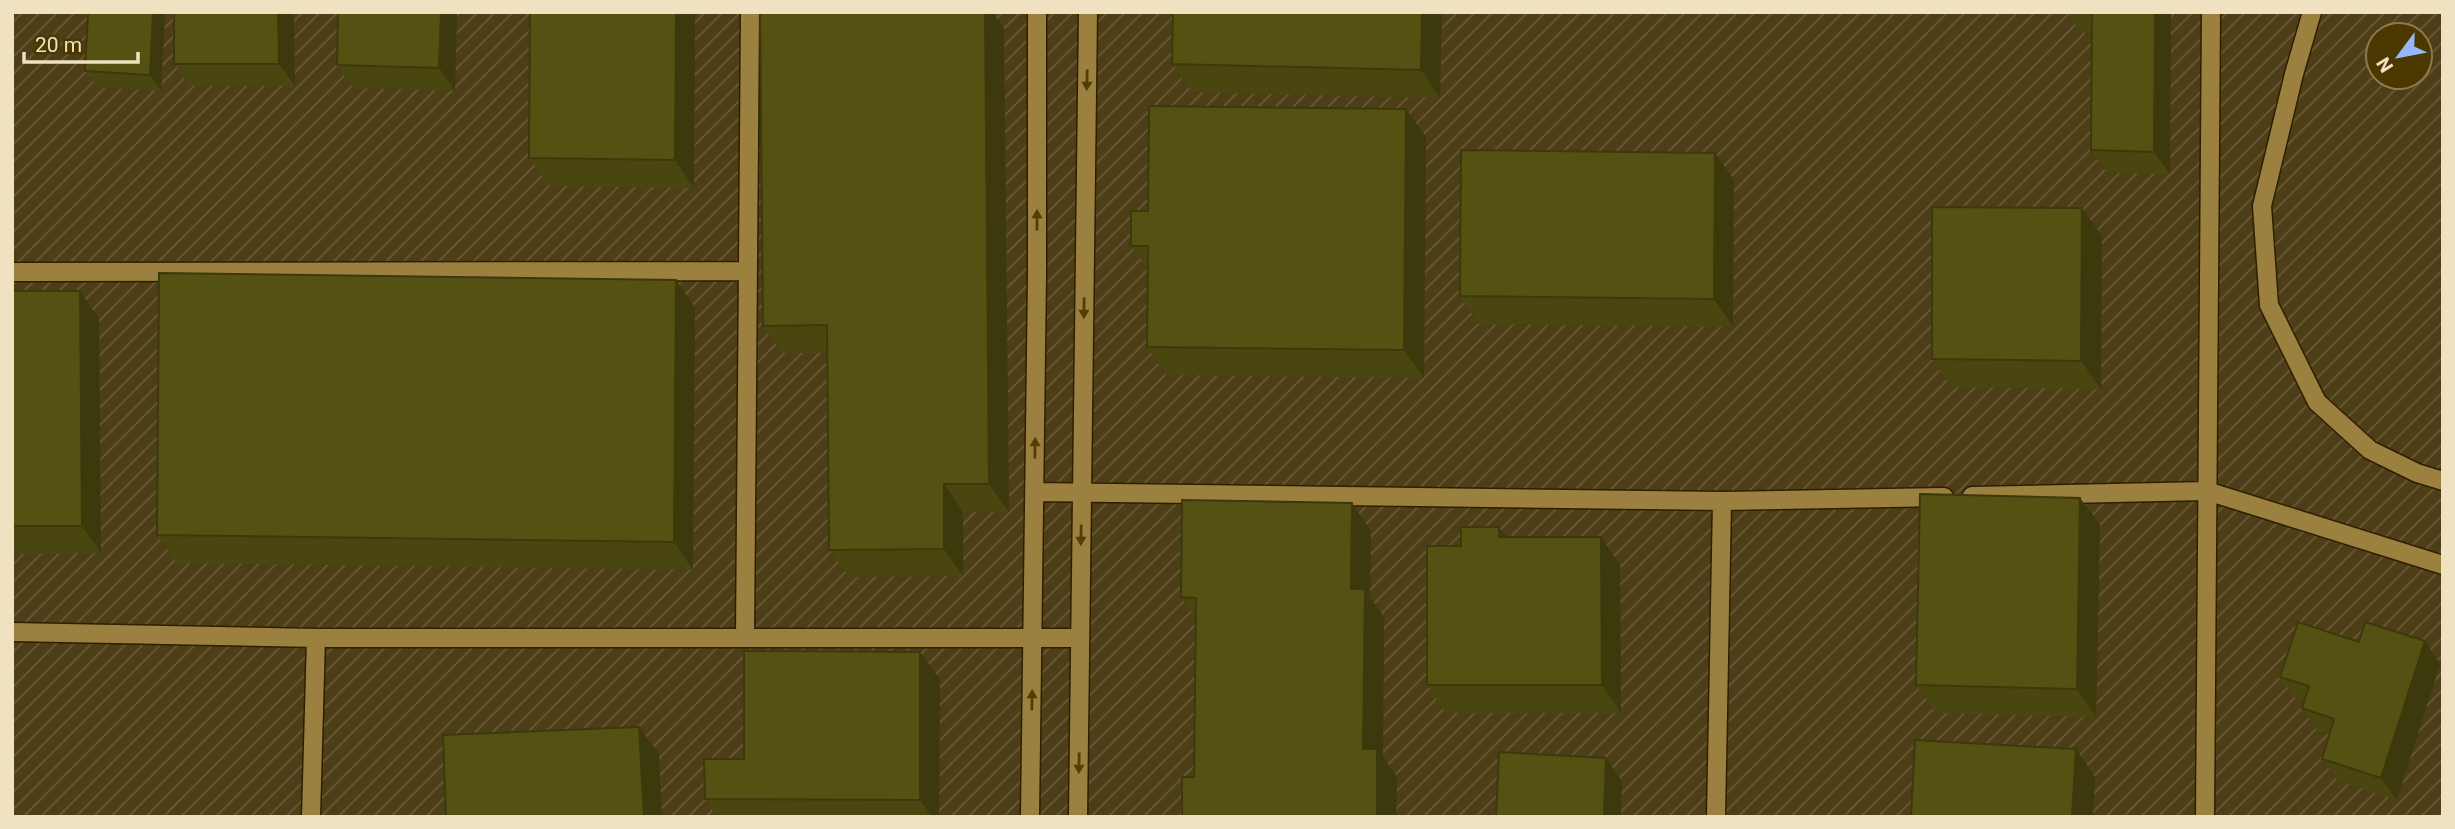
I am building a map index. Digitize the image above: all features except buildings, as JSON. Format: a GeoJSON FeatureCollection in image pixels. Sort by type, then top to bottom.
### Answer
{"type":"FeatureCollection","features":[{"type":"Feature","properties":{"kind":"street"},"geometry":{"type":"LineString","coordinates":[[745,638],[750,12]]}},
{"type":"Feature","properties":{"kind":"street"},"geometry":{"type":"LineString","coordinates":[[1030,817],[1037,276],[1037,12]]}},
{"type":"Feature","properties":{"kind":"street"},"geometry":{"type":"LineString","coordinates":[[1078,817],[1088,12]]}},
{"type":"Feature","properties":{"kind":"street"},"geometry":{"type":"LineString","coordinates":[[2205,817],[2211,12]]}},
{"type":"Feature","properties":{"kind":"street"},"geometry":{"type":"LineString","coordinates":[[2312,12],[2262,206],[2270,305],[2317,402],[2370,450],[2417,473],[2443,481]]}},
{"type":"Feature","properties":{"kind":"street"},"geometry":{"type":"LineString","coordinates":[[12,272],[748,271]]}},
{"type":"Feature","properties":{"kind":"street"},"geometry":{"type":"LineString","coordinates":[[1034,492],[1722,501],[2207,491],[2443,565]]}},
{"type":"Feature","properties":{"kind":"street"},"geometry":{"type":"LineString","coordinates":[[1716,817],[1722,501]]}},
{"type":"Feature","properties":{"kind":"street"},"geometry":{"type":"LineString","coordinates":[[12,632],[316,638],[1080,638]]}},
{"type":"Feature","properties":{"kind":"street"},"geometry":{"type":"LineString","coordinates":[[311,817],[316,638]]}},
{"type":"Feature","properties":{"kind":"shaded area"},"geometry":{"type":"Polygon","coordinates":[[[12,12],[2443,12],[2443,817],[12,817],[12,12]]]}}]}
